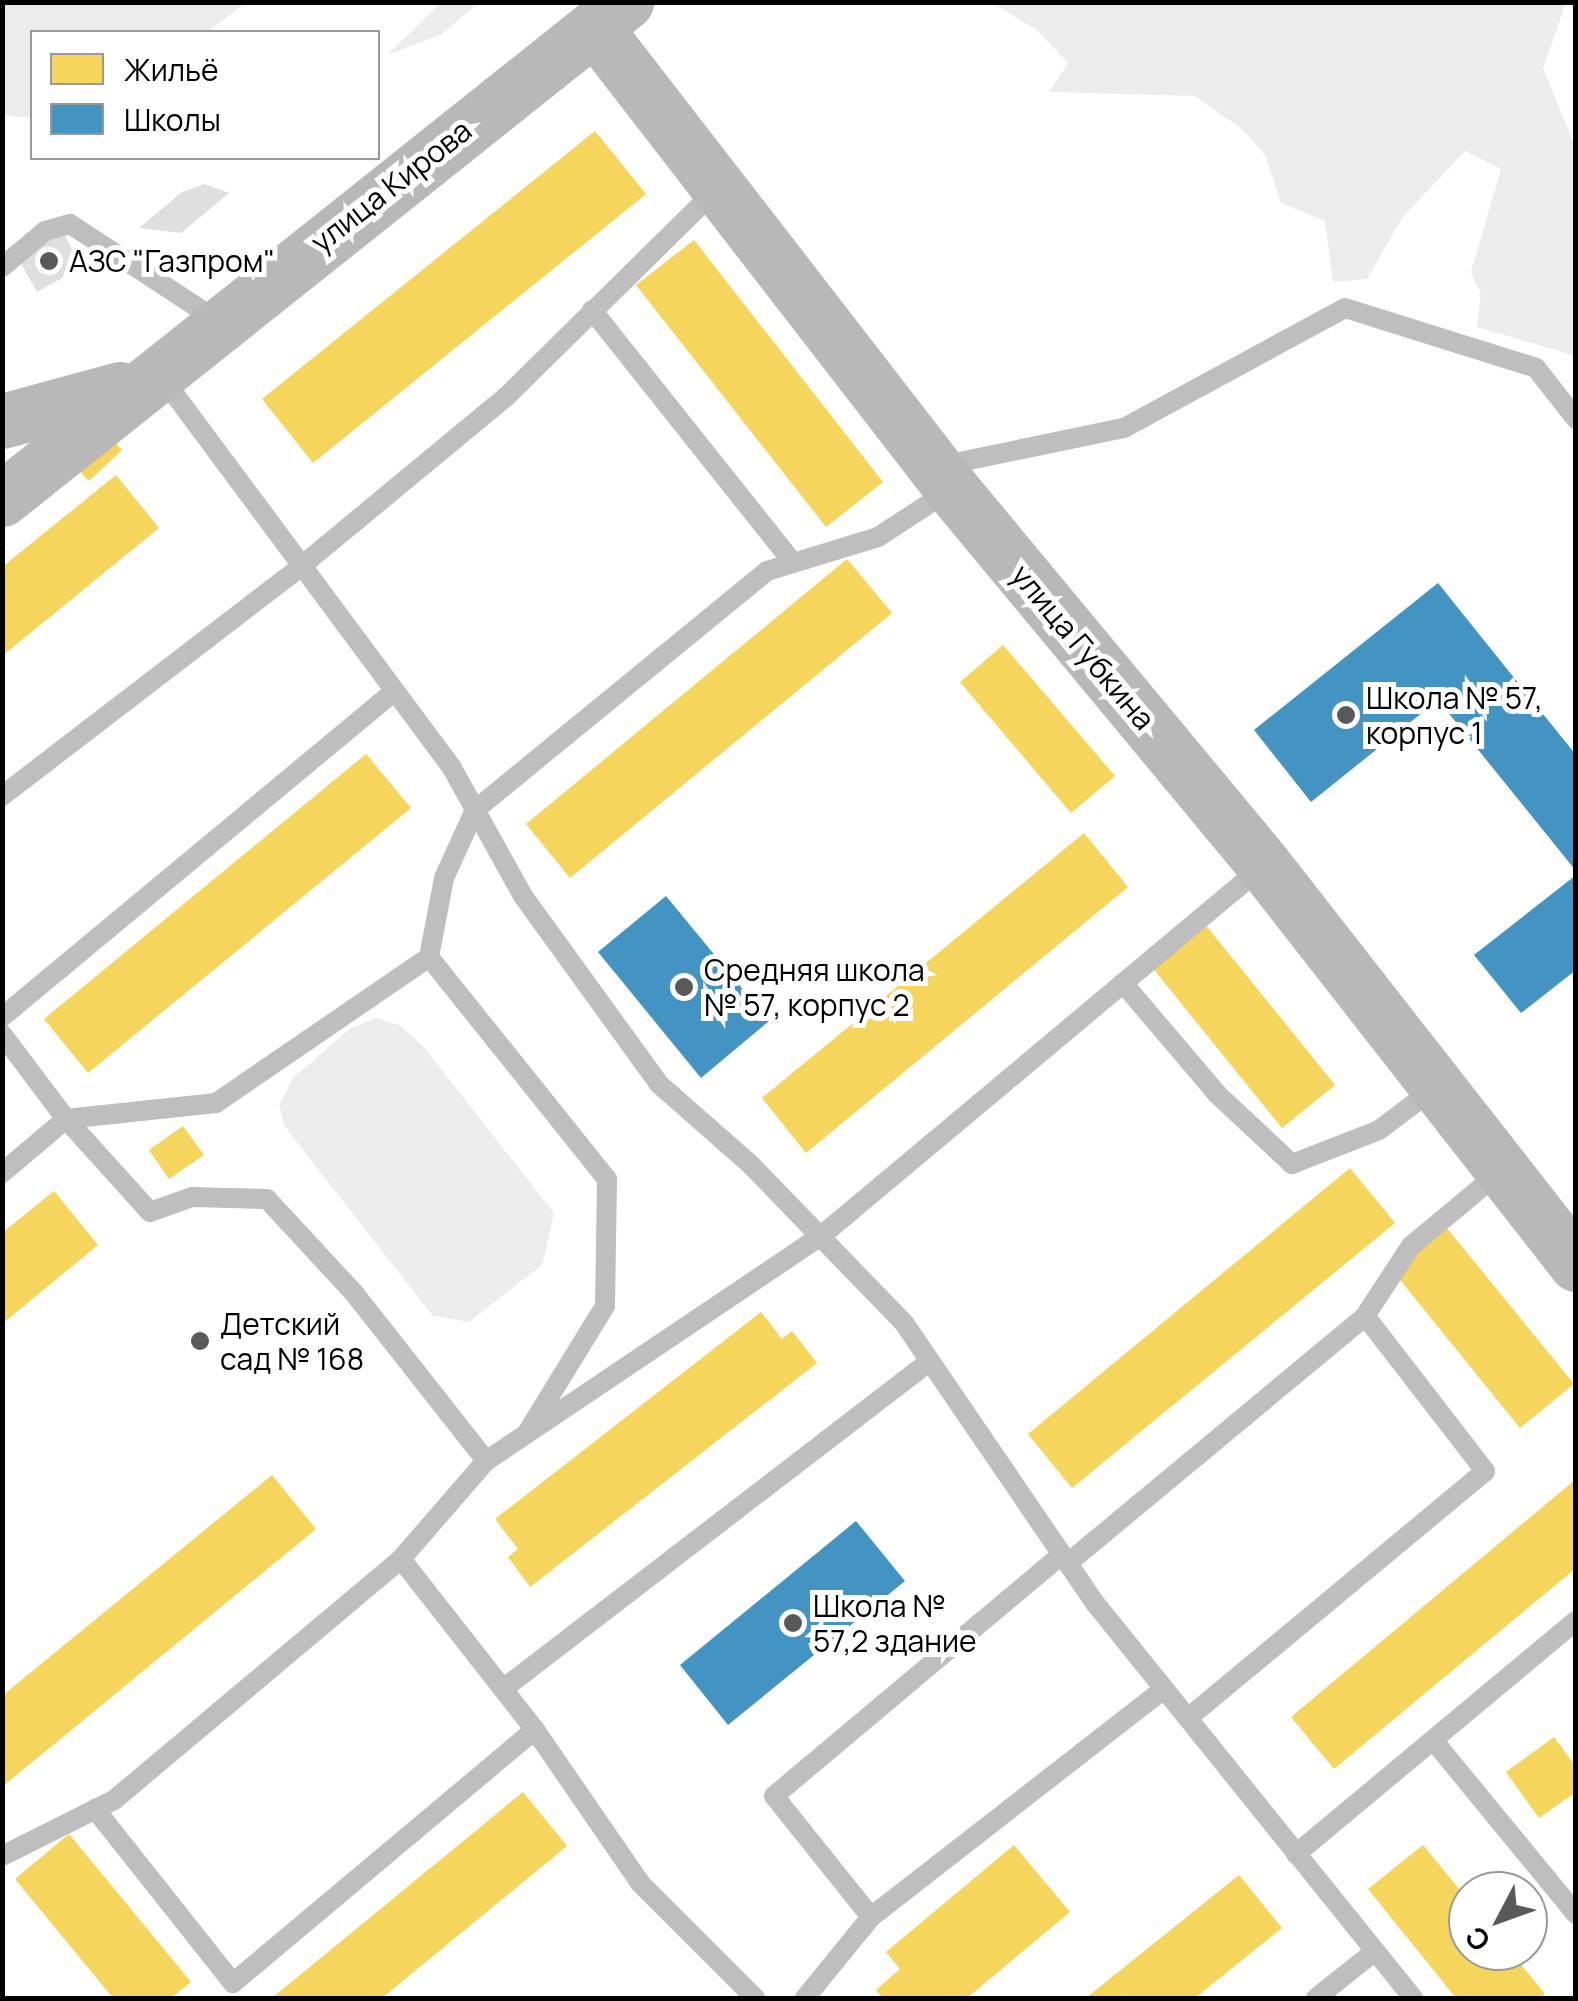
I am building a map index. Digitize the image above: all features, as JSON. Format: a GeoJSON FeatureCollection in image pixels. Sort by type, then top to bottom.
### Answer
{"type":"FeatureCollection","features":[{"type":"Feature","properties":{"kind":"street","name":"улица Губкина"},"geometry":{"type":"LineString","coordinates":[[611,15],[721,186],[945,478],[1264,865],[1576,1264]]}},
{"type":"Feature","properties":{"kind":"street","name":"улица Кирова"},"geometry":{"type":"LineString","coordinates":[[2,498],[611,15]]}},
{"type":"Feature","properties":{"kind":"street","name":"улица Кирова"},"geometry":{"type":"LineString","coordinates":[[2,422],[71,407],[160,374]]}},
{"type":"Feature","properties":{"kind":"lane"},"geometry":{"type":"LineString","coordinates":[[2,796],[299,568],[506,397],[721,186]]}},
{"type":"Feature","properties":{"kind":"lane"},"geometry":{"type":"LineString","coordinates":[[2,268],[34,238],[70,224],[222,322]]}},
{"type":"Feature","properties":{"kind":"lane"},"geometry":{"type":"LineString","coordinates":[[2,1173],[66,1119],[216,1103],[429,957],[444,878],[474,810],[767,570],[878,536],[945,478],[1124,428],[1345,308],[1536,368],[1576,419]]}},
{"type":"Feature","properties":{"kind":"lane"},"geometry":{"type":"LineString","coordinates":[[592,310],[793,562]]}},
{"type":"Feature","properties":{"kind":"lane"},"geometry":{"type":"LineString","coordinates":[[160,374],[391,694],[452,768],[523,896],[660,1084],[821,1236],[904,1323],[1065,1559],[1164,1689],[1413,1998]]}},
{"type":"Feature","properties":{"kind":"lane"},"geometry":{"type":"LineString","coordinates":[[2,1017],[391,694]]}},
{"type":"Feature","properties":{"kind":"lane"},"geometry":{"type":"LineString","coordinates":[[2,1856],[114,1800],[401,1559],[486,1461],[821,1236],[1264,865]]}},
{"type":"Feature","properties":{"kind":"lane"},"geometry":{"type":"LineString","coordinates":[[429,957],[607,1179],[605,1306],[524,1439]]}},
{"type":"Feature","properties":{"kind":"lane"},"geometry":{"type":"LineString","coordinates":[[1123,983],[1217,1094],[1292,1164],[1379,1130],[1438,1086]]}},
{"type":"Feature","properties":{"kind":"lane"},"geometry":{"type":"LineString","coordinates":[[2,1034],[66,1119],[150,1212],[192,1197],[267,1199],[354,1293],[486,1461]]}},
{"type":"Feature","properties":{"kind":"lane"},"geometry":{"type":"LineString","coordinates":[[871,1916],[774,1796],[1364,1316],[1411,1246],[1503,1170]]}},
{"type":"Feature","properties":{"kind":"lane"},"geometry":{"type":"LineString","coordinates":[[1188,1718],[1485,1472],[1364,1316]]}},
{"type":"Feature","properties":{"kind":"lane"},"geometry":{"type":"LineString","coordinates":[[503,1688],[930,1361]]}},
{"type":"Feature","properties":{"kind":"lane"},"geometry":{"type":"LineString","coordinates":[[401,1559],[535,1730],[640,1883],[755,1998]]}},
{"type":"Feature","properties":{"kind":"lane"},"geometry":{"type":"LineString","coordinates":[[1296,1854],[1576,1622]]}},
{"type":"Feature","properties":{"kind":"lane"},"geometry":{"type":"LineString","coordinates":[[805,1998],[871,1916],[1164,1689]]}},
{"type":"Feature","properties":{"kind":"lane"},"geometry":{"type":"LineString","coordinates":[[95,1809],[233,1983],[535,1730]]}},
{"type":"Feature","properties":{"kind":"lane"},"geometry":{"type":"LineString","coordinates":[[1433,1740],[1576,1914]]}},
{"type":"Feature","properties":{"kind":"lane"},"geometry":{"type":"LineString","coordinates":[[1316,1998],[1374,1952]]}},
{"type":"Feature","properties":{"kind":"shaded area"},"geometry":{"type":"Polygon","coordinates":[[[3,2],[246,3],[210,30],[30,30],[30,118],[3,115],[3,2]]]}},
{"type":"Feature","properties":{"kind":"shaded area"},"geometry":{"type":"Polygon","coordinates":[[[441,3],[478,3],[442,34],[387,55],[441,3]]]}},
{"type":"Feature","properties":{"kind":"shaded area"},"geometry":{"type":"Polygon","coordinates":[[[992,3],[1566,3],[1543,68],[1575,146],[1575,365],[1572,355],[1477,327],[1481,294],[1471,272],[1501,169],[1465,151],[1402,218],[1367,279],[1333,282],[1325,221],[1281,203],[1265,155],[1243,130],[1195,96],[1049,92],[1068,63],[1037,30],[992,3]]]}},
{"type":"Feature","properties":{"kind":"shaded area"},"geometry":{"type":"Polygon","coordinates":[[[376,1018],[399,1025],[423,1046],[554,1213],[542,1265],[469,1322],[433,1316],[285,1127],[279,1106],[293,1078],[351,1028],[376,1018]]]}},
{"type":"Feature","properties":{"kind":"building: Жильё"},"geometry":{"type":"Polygon","coordinates":[[[595,131],[646,194],[313,463],[262,399],[595,131]]]}},
{"type":"Feature","properties":{"kind":"building: Жильё"},"geometry":{"type":"Polygon","coordinates":[[[694,240],[883,482],[826,527],[636,285],[694,240]]]}},
{"type":"Feature","properties":{"kind":"building: Жильё"},"geometry":{"type":"Polygon","coordinates":[[[108,435],[122,450],[89,481],[75,466],[108,435]]]}},
{"type":"Feature","properties":{"kind":"building: Жильё"},"geometry":{"type":"Polygon","coordinates":[[[116,475],[159,528],[2,656],[2,567],[116,475]]]}},
{"type":"Feature","properties":{"kind":"building: Жильё"},"geometry":{"type":"Polygon","coordinates":[[[847,559],[892,613],[570,878],[526,824],[847,559]]]}},
{"type":"Feature","properties":{"kind":"building: Жильё"},"geometry":{"type":"Polygon","coordinates":[[[1003,645],[1115,776],[1071,813],[960,682],[1003,645]]]}},
{"type":"Feature","properties":{"kind":"building: Жильё"},"geometry":{"type":"Polygon","coordinates":[[[366,754],[411,808],[88,1073],[44,1019],[366,754]]]}},
{"type":"Feature","properties":{"kind":"building: Жильё"},"geometry":{"type":"Polygon","coordinates":[[[1084,833],[1128,887],[806,1153],[762,1098],[1084,833]]]}},
{"type":"Feature","properties":{"kind":"building: Жильё"},"geometry":{"type":"Polygon","coordinates":[[[1204,923],[1335,1085],[1282,1128],[1151,966],[1204,923]]]}},
{"type":"Feature","properties":{"kind":"building: Жильё"},"geometry":{"type":"Polygon","coordinates":[[[183,1126],[204,1155],[169,1179],[149,1150],[183,1126]]]}},
{"type":"Feature","properties":{"kind":"building: Жильё"},"geometry":{"type":"Polygon","coordinates":[[[1350,1168],[1395,1223],[1072,1488],[1028,1434],[1350,1168]]]}},
{"type":"Feature","properties":{"kind":"building: Жильё"},"geometry":{"type":"Polygon","coordinates":[[[54,1191],[98,1245],[2,1324],[2,1233],[54,1191]]]}},
{"type":"Feature","properties":{"kind":"building: Жильё"},"geometry":{"type":"Polygon","coordinates":[[[1442,1222],[1574,1384],[1520,1428],[1388,1265],[1442,1222]]]}},
{"type":"Feature","properties":{"kind":"building: Жильё"},"geometry":{"type":"Polygon","coordinates":[[[761,1312],[782,1339],[792,1331],[817,1363],[530,1587],[508,1557],[518,1549],[495,1519],[761,1312]]]}},
{"type":"Feature","properties":{"kind":"building: Жильё"},"geometry":{"type":"Polygon","coordinates":[[[272,1475],[316,1529],[2,1787],[2,1696],[272,1475]]]}},
{"type":"Feature","properties":{"kind":"building: Жильё"},"geometry":{"type":"Polygon","coordinates":[[[1576,1479],[1576,1568],[1334,1769],[1291,1717],[1576,1479]]]}},
{"type":"Feature","properties":{"kind":"building: Жильё"},"geometry":{"type":"Polygon","coordinates":[[[1554,1737],[1576,1767],[1576,1792],[1539,1818],[1506,1772],[1554,1737]]]}},
{"type":"Feature","properties":{"kind":"building: Жильё"},"geometry":{"type":"Polygon","coordinates":[[[523,1792],[567,1846],[382,1998],[272,1998],[523,1792]]]}},
{"type":"Feature","properties":{"kind":"building: Жильё"},"geometry":{"type":"Polygon","coordinates":[[[69,1834],[191,1982],[171,1998],[113,1998],[15,1879],[69,1834]]]}},
{"type":"Feature","properties":{"kind":"building: Жильё"},"geometry":{"type":"Polygon","coordinates":[[[1014,1845],[1070,1912],[967,1998],[883,1998],[876,1990],[900,1969],[886,1952],[1014,1845]]]}},
{"type":"Feature","properties":{"kind":"building: Жильё"},"geometry":{"type":"Polygon","coordinates":[[[1423,1845],[1448,1876],[1448,1971],[1526,1971],[1545,1994],[1539,1998],[1456,1998],[1368,1889],[1423,1845]]]}},
{"type":"Feature","properties":{"kind":"building: Жильё"},"geometry":{"type":"Polygon","coordinates":[[[1239,1875],[1282,1928],[1195,1998],[1086,1998],[1239,1875]]]}},
{"type":"Feature","properties":{"kind":"building: Школы","name":"Школа № 57, корпус 1"},"geometry":{"type":"Polygon","coordinates":[[[1438,583],[1576,755],[1576,871],[1438,700],[1311,802],[1254,730],[1438,583]]]}},
{"type":"Feature","properties":{"kind":"building: Школы"},"geometry":{"type":"Polygon","coordinates":[[[1576,875],[1576,970],[1521,1013],[1474,955],[1576,875]]]}},
{"type":"Feature","properties":{"kind":"building: Школы","name":"Средняя школа № 57, корпус 2"},"geometry":{"type":"Polygon","coordinates":[[[666,896],[769,1021],[701,1078],[598,952],[666,896]]]}},
{"type":"Feature","properties":{"kind":"building: Школы","name":"Школа № 57,2 здание"},"geometry":{"type":"Polygon","coordinates":[[[856,1521],[905,1581],[728,1725],[680,1665],[856,1521]]]}},
{"type":"Feature","properties":{"kind":"building: Прочее"},"geometry":{"type":"Polygon","coordinates":[[[205,184],[229,193],[181,233],[139,228],[182,192],[205,184]]]}},
{"type":"Feature","properties":{"kind":"building: Прочее","name":"АЗС \"Газпром\""},"geometry":{"type":"Polygon","coordinates":[[[62,230],[82,267],[37,292],[16,255],[62,230]]]}},
{"type":"Feature","properties":{"kind":"place","name":"АЗС \"Газпром\""},"geometry":{"type":"Point","coordinates":[49,261]}},
{"type":"Feature","properties":{"kind":"place","name":"Школа № 57, корпус 1"},"geometry":{"type":"Point","coordinates":[1346,715]}},
{"type":"Feature","properties":{"kind":"place","name":"Средняя школа № 57, корпус 2"},"geometry":{"type":"Point","coordinates":[684,987]}},
{"type":"Feature","properties":{"kind":"place","name":"Детский сад № 168"},"geometry":{"type":"Point","coordinates":[200,1341]}},
{"type":"Feature","properties":{"kind":"place","name":"Школа № 57,2 здание"},"geometry":{"type":"Point","coordinates":[793,1623]}}]}
